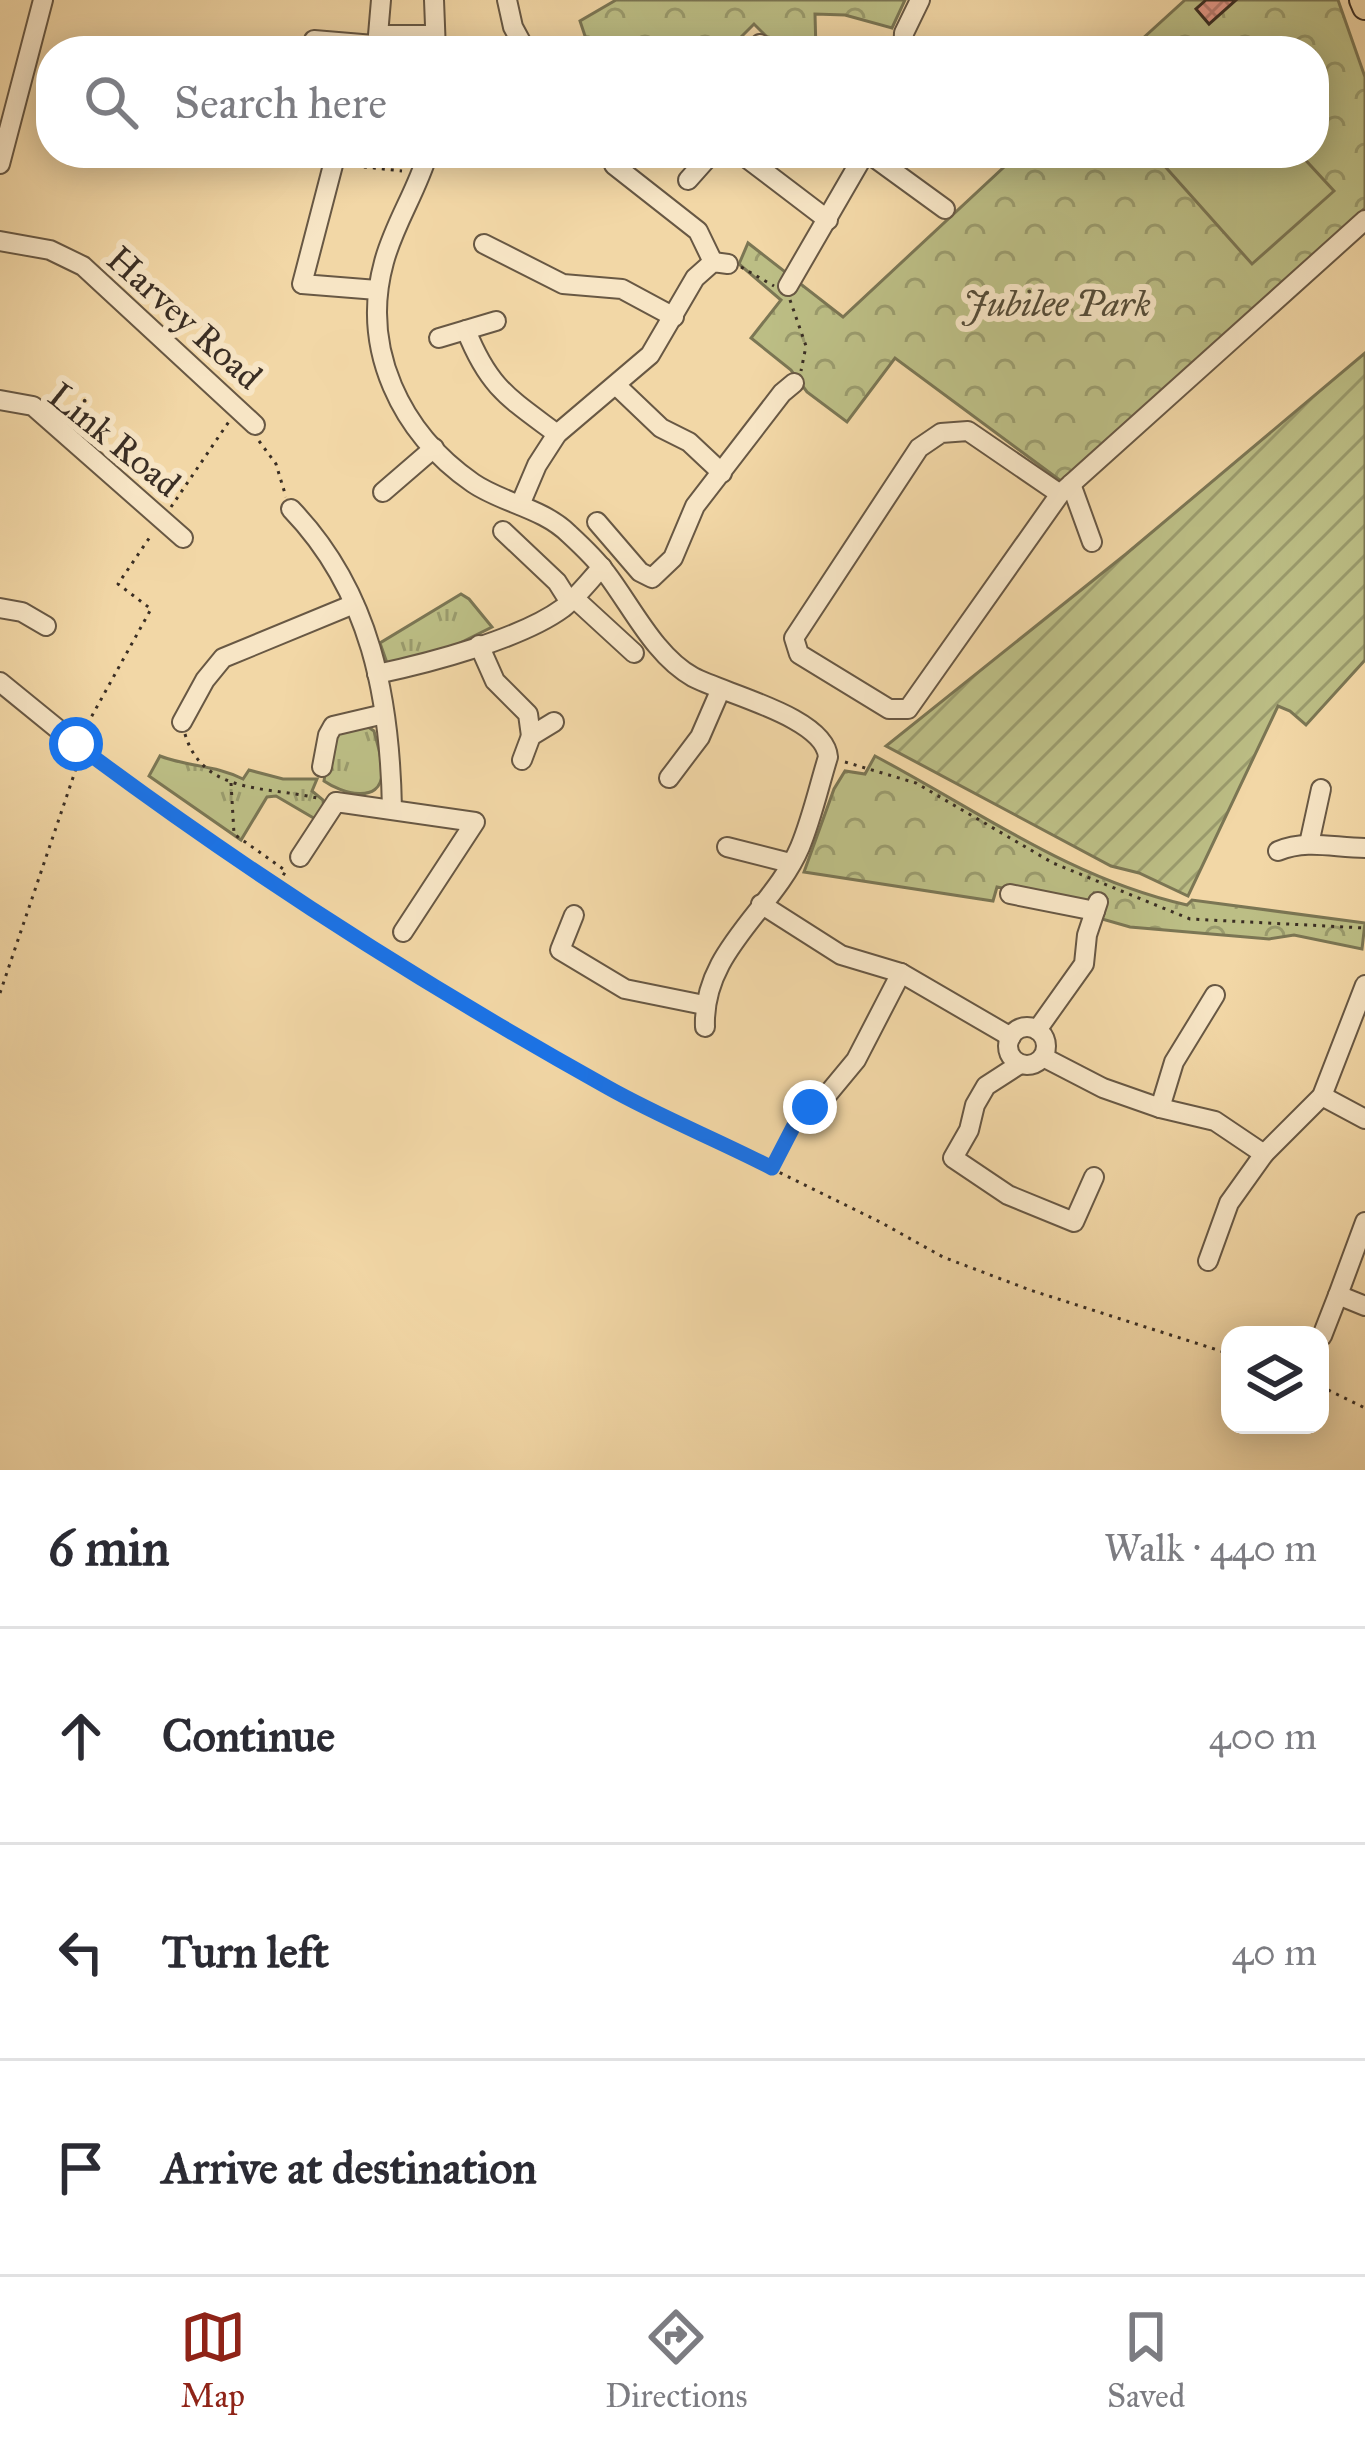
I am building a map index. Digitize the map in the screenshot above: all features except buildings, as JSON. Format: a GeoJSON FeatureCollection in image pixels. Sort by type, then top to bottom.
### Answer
{"type":"FeatureCollection","features":[{"type":"Feature","properties":{"kind":"street"},"geometry":{"type":"LineString","coordinates":[[0,164],[43,0]]}},
{"type":"Feature","properties":{"kind":"street"},"geometry":{"type":"LineString","coordinates":[[381,0],[378,34],[395,36]]}},
{"type":"Feature","properties":{"kind":"street"},"geometry":{"type":"LineString","coordinates":[[434,0],[435,36]]}},
{"type":"Feature","properties":{"kind":"street"},"geometry":{"type":"LineString","coordinates":[[507,0],[518,36]]}},
{"type":"Feature","properties":{"kind":"street"},"geometry":{"type":"LineString","coordinates":[[904,36],[920,0]]}},
{"type":"Feature","properties":{"kind":"street"},"geometry":{"type":"LineString","coordinates":[[332,168],[302,284],[377,290]]}},
{"type":"Feature","properties":{"kind":"street"},"geometry":{"type":"LineString","coordinates":[[424,168],[398,221],[377,290],[384,374],[402,412],[474,484],[563,528],[602,567],[664,654],[687,674],[766,706],[824,739],[828,752],[799,850],[730,943],[704,1005],[704,1027]]}},
{"type":"Feature","properties":{"kind":"street"},"geometry":{"type":"LineString","coordinates":[[520,506],[537,465],[557,434],[650,356],[695,278],[720,263],[698,231],[618,168]]}},
{"type":"Feature","properties":{"kind":"street"},"geometry":{"type":"LineString","coordinates":[[688,180],[699,168]]}},
{"type":"Feature","properties":{"kind":"street"},"geometry":{"type":"LineString","coordinates":[[760,168],[828,220]]}},
{"type":"Feature","properties":{"kind":"street"},"geometry":{"type":"LineString","coordinates":[[788,286],[855,168]]}},
{"type":"Feature","properties":{"kind":"street"},"geometry":{"type":"LineString","coordinates":[[888,168],[945,209]]}},
{"type":"Feature","properties":{"kind":"street"},"geometry":{"type":"LineString","coordinates":[[1092,542],[1066,489],[968,431],[941,433],[919,448],[794,638],[800,654],[889,709],[908,709],[1066,489],[1365,220]]}},
{"type":"Feature","properties":{"kind":"street","name":"Harvey Road"},"geometry":{"type":"LineString","coordinates":[[0,241],[50,250],[83,266],[255,425]]}},
{"type":"Feature","properties":{"kind":"street"},"geometry":{"type":"LineString","coordinates":[[484,244],[563,284],[622,289],[674,317]]}},
{"type":"Feature","properties":{"kind":"street"},"geometry":{"type":"LineString","coordinates":[[439,338],[496,321]]}},
{"type":"Feature","properties":{"kind":"street"},"geometry":{"type":"LineString","coordinates":[[466,330],[494,387],[557,434]]}},
{"type":"Feature","properties":{"kind":"street"},"geometry":{"type":"LineString","coordinates":[[597,521],[640,572],[652,578],[673,557],[695,506],[794,383]]}},
{"type":"Feature","properties":{"kind":"street"},"geometry":{"type":"LineString","coordinates":[[618,387],[661,428],[689,442],[722,473]]}},
{"type":"Feature","properties":{"kind":"street","name":"Link Road"},"geometry":{"type":"LineString","coordinates":[[0,400],[32,406],[183,538]]}},
{"type":"Feature","properties":{"kind":"street"},"geometry":{"type":"LineString","coordinates":[[382,492],[434,448]]}},
{"type":"Feature","properties":{"kind":"street"},"geometry":{"type":"LineString","coordinates":[[291,509],[318,538],[369,633],[391,753],[392,809]]}},
{"type":"Feature","properties":{"kind":"street"},"geometry":{"type":"LineString","coordinates":[[503,531],[634,653]]}},
{"type":"Feature","properties":{"kind":"street"},"geometry":{"type":"LineString","coordinates":[[377,674],[439,661],[543,619],[602,567]]}},
{"type":"Feature","properties":{"kind":"street"},"geometry":{"type":"LineString","coordinates":[[182,722],[223,658],[354,604]]}},
{"type":"Feature","properties":{"kind":"street"},"geometry":{"type":"LineString","coordinates":[[0,608],[22,612],[46,626]]}},
{"type":"Feature","properties":{"kind":"street"},"geometry":{"type":"LineString","coordinates":[[479,645],[495,680],[528,714],[531,736],[522,760]]}},
{"type":"Feature","properties":{"kind":"street"},"geometry":{"type":"LineString","coordinates":[[0,682],[76,744]]}},
{"type":"Feature","properties":{"kind":"street"},"geometry":{"type":"LineString","coordinates":[[669,778],[700,736],[720,691]]}},
{"type":"Feature","properties":{"kind":"street"},"geometry":{"type":"LineString","coordinates":[[322,766],[333,726],[384,714]]}},
{"type":"Feature","properties":{"kind":"street"},"geometry":{"type":"LineString","coordinates":[[531,736],[554,722]]}},
{"type":"Feature","properties":{"kind":"street"},"geometry":{"type":"LineString","coordinates":[[1309,844],[1321,789]]}},
{"type":"Feature","properties":{"kind":"street"},"geometry":{"type":"LineString","coordinates":[[300,857],[336,802],[484,824],[403,932]]}},
{"type":"Feature","properties":{"kind":"street"},"geometry":{"type":"LineString","coordinates":[[1278,851],[1309,844],[1365,848]]}},
{"type":"Feature","properties":{"kind":"street"},"geometry":{"type":"LineString","coordinates":[[727,847],[790,863]]}},
{"type":"Feature","properties":{"kind":"street"},"geometry":{"type":"LineString","coordinates":[[1010,894],[1096,906],[1084,964],[1037,1030]]}},
{"type":"Feature","properties":{"kind":"street"},"geometry":{"type":"LineString","coordinates":[[761,904],[841,955],[902,973],[1011,1037]]}},
{"type":"Feature","properties":{"kind":"street"},"geometry":{"type":"LineString","coordinates":[[574,915],[550,947],[625,989],[704,1005]]}},
{"type":"Feature","properties":{"kind":"street"},"geometry":{"type":"LineString","coordinates":[[822,1101],[856,1060],[902,973]]}},
{"type":"Feature","properties":{"kind":"street"},"geometry":{"type":"LineString","coordinates":[[1208,1261],[1229,1203],[1264,1154],[1322,1096],[1365,986]]}},
{"type":"Feature","properties":{"kind":"street"},"geometry":{"type":"LineString","coordinates":[[1160,1108],[1174,1062],[1215,995]]}},
{"type":"Feature","properties":{"kind":"street"},"geometry":{"type":"LineString","coordinates":[[1020,1064],[1010,1054],[1011,1037],[1020,1029],[1037,1030],[1045,1040],[1043,1057],[1033,1064],[1020,1064],[986,1085],[953,1158],[1008,1195],[1074,1222],[1094,1177]]}},
{"type":"Feature","properties":{"kind":"street"},"geometry":{"type":"LineString","coordinates":[[1043,1057],[1103,1088],[1215,1121],[1264,1154]]}},
{"type":"Feature","properties":{"kind":"street"},"geometry":{"type":"LineString","coordinates":[[1322,1096],[1365,1119]]}},
{"type":"Feature","properties":{"kind":"street"},"geometry":{"type":"LineString","coordinates":[[1326,1326],[1365,1222]]}},
{"type":"Feature","properties":{"kind":"street"},"geometry":{"type":"LineString","coordinates":[[1338,1295],[1365,1306]]}},
{"type":"Feature","properties":{"kind":"path"},"geometry":{"type":"LineString","coordinates":[[381,168],[422,174]]}},
{"type":"Feature","properties":{"kind":"path"},"geometry":{"type":"LineString","coordinates":[[720,263],[747,269],[783,292],[793,305],[806,346],[794,383]]}},
{"type":"Feature","properties":{"kind":"path"},"geometry":{"type":"LineString","coordinates":[[0,993],[76,744],[151,610],[118,584],[238,409]]}},
{"type":"Feature","properties":{"kind":"path"},"geometry":{"type":"LineString","coordinates":[[255,425],[253,434],[276,464],[291,509]]}},
{"type":"Feature","properties":{"kind":"path"},"geometry":{"type":"LineString","coordinates":[[182,722],[198,763],[217,778],[336,802]]}},
{"type":"Feature","properties":{"kind":"path"},"geometry":{"type":"LineString","coordinates":[[76,744],[277,884],[478,1013],[612,1090],[943,1257],[1221,1351]]}},
{"type":"Feature","properties":{"kind":"path"},"geometry":{"type":"LineString","coordinates":[[828,752],[916,783],[1053,863],[1190,919],[1365,928]]}},
{"type":"Feature","properties":{"kind":"path"},"geometry":{"type":"LineString","coordinates":[[230,783],[234,834],[286,871],[277,884]]}},
{"type":"Feature","properties":{"kind":"path"},"geometry":{"type":"LineString","coordinates":[[772,1168],[802,1110],[822,1101]]}},
{"type":"Feature","properties":{"kind":"path"},"geometry":{"type":"LineString","coordinates":[[1329,1390],[1365,1408]]}},
{"type":"Feature","properties":{"kind":"green space"},"geometry":{"type":"Polygon","coordinates":[[[616,0],[905,0],[892,28],[845,15],[815,14],[816,36],[766,36],[754,24],[742,36],[585,36],[580,21],[616,0]]]}},
{"type":"Feature","properties":{"kind":"green space","name":"Jubilee Park"},"geometry":{"type":"Polygon","coordinates":[[[1185,0],[1338,0],[1365,77],[1365,208],[1061,481],[895,358],[847,422],[807,392],[791,370],[751,338],[781,300],[739,264],[748,243],[843,317],[1003,168],[1329,168],[1329,36],[1145,36],[1185,0]]]}},
{"type":"Feature","properties":{"kind":"green space"},"geometry":{"type":"Polygon","coordinates":[[[1166,168],[1313,168],[1334,191],[1252,264],[1166,168]]]}},
{"type":"Feature","properties":{"kind":"green space"},"geometry":{"type":"Polygon","coordinates":[[[1365,353],[1365,660],[1306,725],[1278,706],[1188,896],[1139,873],[1111,866],[886,746],[1126,554],[1365,353]]]}},
{"type":"Feature","properties":{"kind":"green space"},"geometry":{"type":"Polygon","coordinates":[[[461,594],[492,627],[446,650],[387,663],[380,643],[461,594]]]}},
{"type":"Feature","properties":{"kind":"green space"},"geometry":{"type":"Polygon","coordinates":[[[365,725],[374,731],[378,746],[380,783],[359,794],[324,781],[332,731],[365,725]]]}},
{"type":"Feature","properties":{"kind":"green space"},"geometry":{"type":"Polygon","coordinates":[[[160,756],[243,779],[249,770],[283,779],[317,779],[312,791],[323,800],[324,809],[317,820],[276,796],[267,797],[241,840],[149,776],[160,756]]]}},
{"type":"Feature","properties":{"kind":"green space"},"geometry":{"type":"Polygon","coordinates":[[[875,756],[1026,841],[1104,878],[1187,905],[1192,900],[1365,923],[1362,949],[1294,935],[1269,939],[1130,927],[1102,919],[1107,899],[1094,893],[1086,904],[997,887],[993,901],[804,872],[845,771],[865,774],[875,756]]]}},
{"type":"Feature","properties":{"kind":"route"},"geometry":{"type":"LineString","coordinates":[[76,744],[316,911],[612,1090],[772,1168],[802,1110],[810,1107]]}}]}
